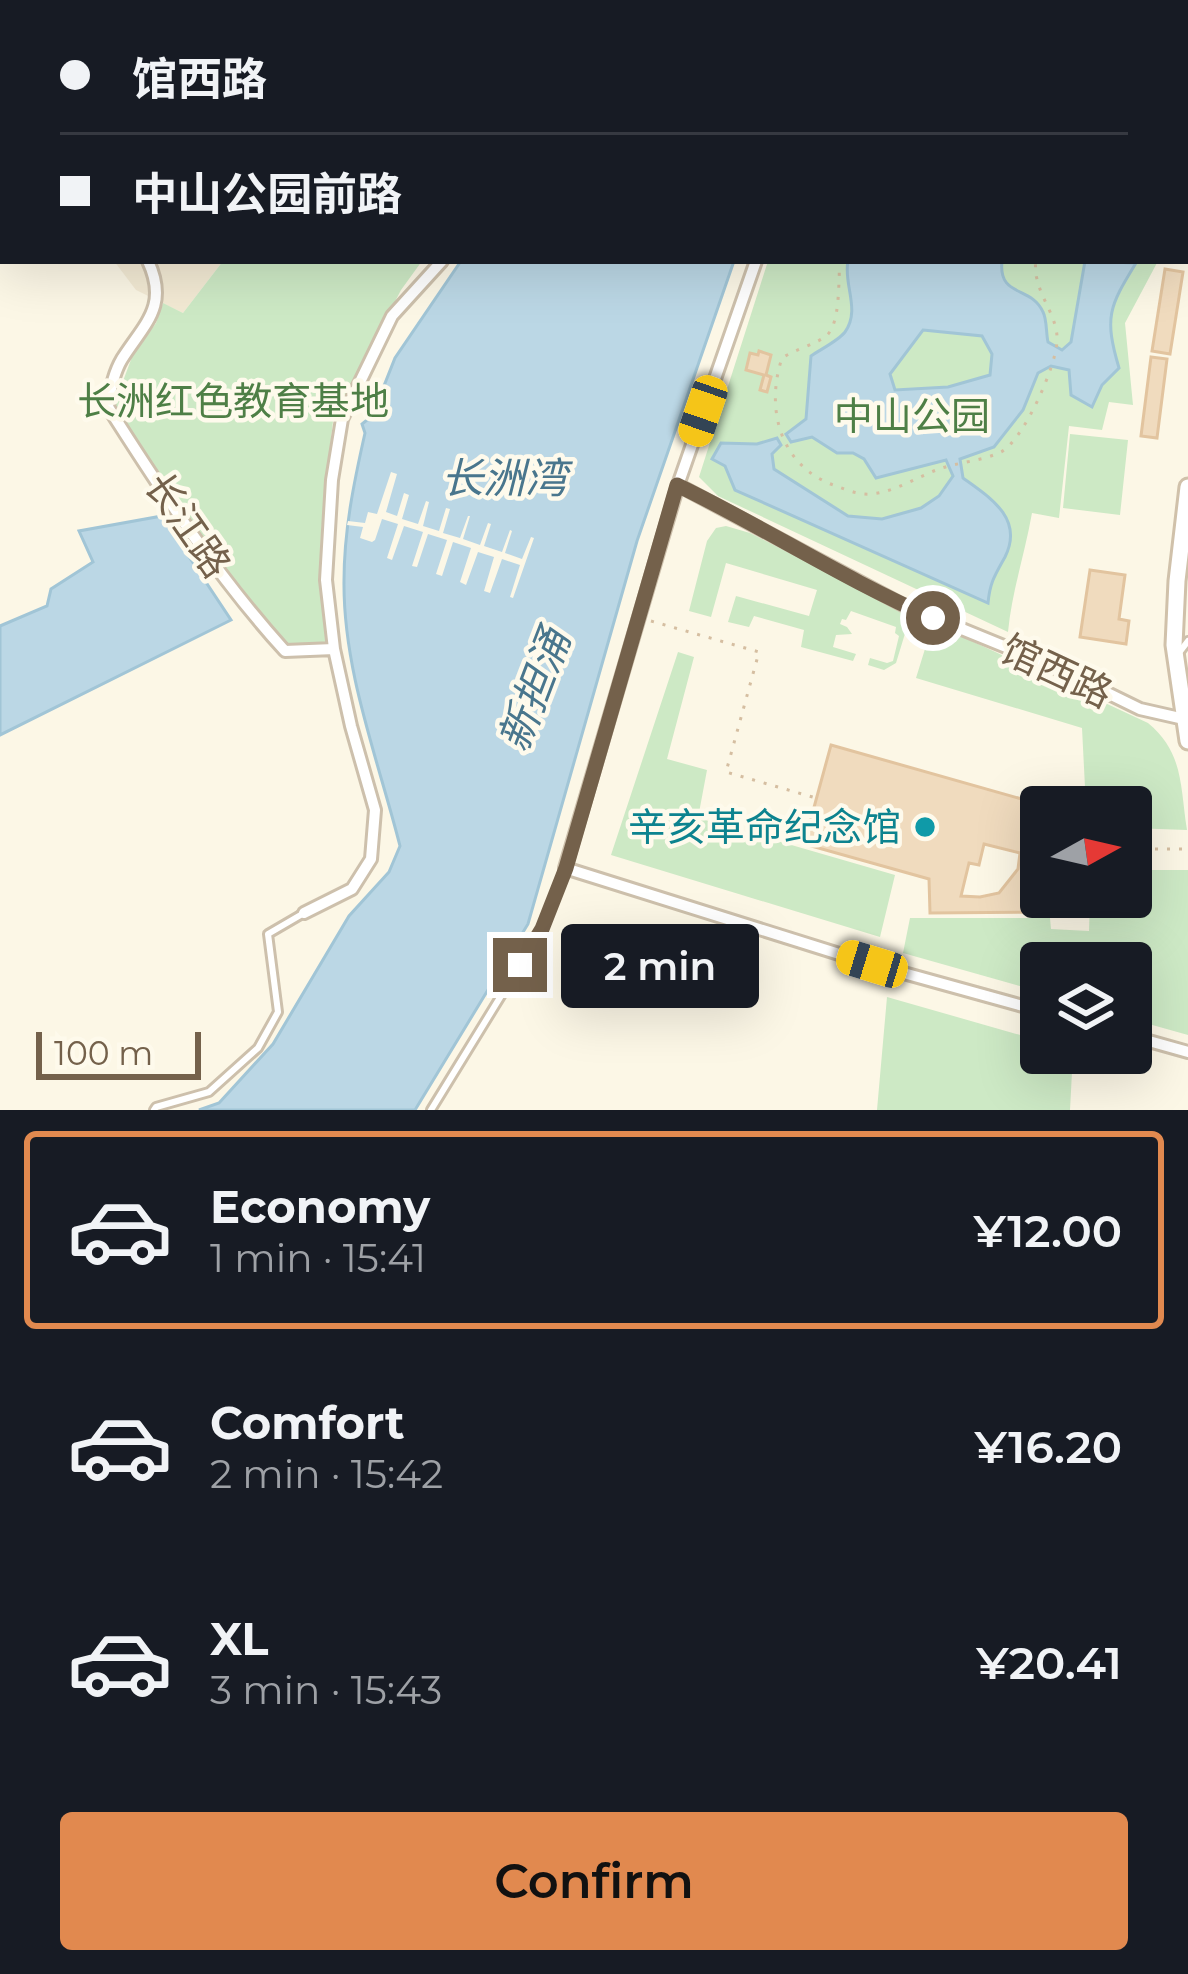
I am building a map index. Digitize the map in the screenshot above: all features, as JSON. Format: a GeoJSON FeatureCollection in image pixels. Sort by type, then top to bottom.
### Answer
{"type":"FeatureCollection","features":[{"type":"Feature","properties":{"kind":"main road"},"geometry":{"type":"LineString","coordinates":[[1188,487],[1177,581],[1175,657],[1188,741]]}},
{"type":"Feature","properties":{"kind":"street","name":"长江路"},"geometry":{"type":"LineString","coordinates":[[149,264],[157,305],[119,364],[108,407],[188,529],[285,651],[334,650]]}},
{"type":"Feature","properties":{"kind":"street"},"geometry":{"type":"LineString","coordinates":[[304,913],[352,889],[371,859],[375,810],[334,650],[326,580],[332,480],[342,419],[392,316],[439,264]]}},
{"type":"Feature","properties":{"kind":"street"},"geometry":{"type":"LineString","coordinates":[[755,264],[677,485],[566,868],[1020,1005]]}},
{"type":"Feature","properties":{"kind":"street","name":"馆西路"},"geometry":{"type":"LineString","coordinates":[[677,485],[903,605],[1048,664],[1140,710],[1186,720]]}},
{"type":"Feature","properties":{"kind":"street"},"geometry":{"type":"LineString","coordinates":[[1152,1042],[1188,1052]]}},
{"type":"Feature","properties":{"kind":"lane"},"geometry":{"type":"LineString","coordinates":[[1175,657],[1188,641]]}},
{"type":"Feature","properties":{"kind":"lane"},"geometry":{"type":"LineString","coordinates":[[431,1110],[542,929],[566,868]]}},
{"type":"Feature","properties":{"kind":"lane"},"geometry":{"type":"LineString","coordinates":[[154,1110],[209,1092],[258,1048],[278,1012],[268,934],[304,913]]}},
{"type":"Feature","properties":{"kind":"path"},"geometry":{"type":"LineString","coordinates":[[840,264],[832,329],[825,338],[782,358],[773,400],[787,445],[804,467],[825,482],[866,495],[1002,451],[1019,437],[1058,340],[1035,264]]}},
{"type":"Feature","properties":{"kind":"path"},"geometry":{"type":"LineString","coordinates":[[638,617],[759,652],[726,772],[816,798]]}},
{"type":"Feature","properties":{"kind":"path"},"geometry":{"type":"LineString","coordinates":[[1152,849],[1188,849]]}},
{"type":"Feature","properties":{"kind":"shaded area"},"geometry":{"type":"Polygon","coordinates":[[[116,264],[221,264],[183,313],[136,290],[116,264]]]}},
{"type":"Feature","properties":{"kind":"green space","name":"长洲红色教育基地"},"geometry":{"type":"Polygon","coordinates":[[[221,264],[420,264],[401,290],[333,421],[321,533],[326,644],[287,645],[197,532],[114,405],[132,357],[156,323],[163,303],[183,313],[221,264]]]}},
{"type":"Feature","properties":{"kind":"green space","name":"中山公园"},"geometry":{"type":"Polygon","coordinates":[[[767,264],[1156,264],[1125,323],[1133,405],[1109,402],[1102,430],[1069,426],[1059,518],[1032,513],[1008,632],[718,496],[699,477],[767,264]]]}},
{"type":"Feature","properties":{"kind":"green space"},"geometry":{"type":"Polygon","coordinates":[[[1070,434],[1128,440],[1120,515],[1063,508],[1070,434]]]}},
{"type":"Feature","properties":{"kind":"green space"},"geometry":{"type":"Polygon","coordinates":[[[716,528],[750,533],[911,614],[896,663],[884,670],[868,665],[870,658],[893,661],[899,636],[896,627],[851,611],[840,624],[852,634],[836,635],[833,647],[856,654],[853,661],[801,647],[804,630],[754,616],[749,627],[728,622],[736,596],[809,616],[817,590],[726,563],[711,617],[689,611],[707,541],[716,528]]]}},
{"type":"Feature","properties":{"kind":"green space"},"geometry":{"type":"Polygon","coordinates":[[[933,623],[1148,723],[1174,758],[1187,830],[1152,829],[1152,786],[1085,786],[1082,728],[916,678],[933,623]]]}},
{"type":"Feature","properties":{"kind":"green space"},"geometry":{"type":"Polygon","coordinates":[[[678,652],[694,657],[667,759],[707,770],[698,818],[895,875],[880,937],[611,855],[678,652]]]}},
{"type":"Feature","properties":{"kind":"green space"},"geometry":{"type":"Polygon","coordinates":[[[1152,870],[1188,870],[1188,1035],[1152,1025],[1152,942],[1020,942],[1020,986],[903,953],[910,918],[1050,918],[1051,929],[1089,931],[1089,918],[1152,918],[1152,870]]]}},
{"type":"Feature","properties":{"kind":"green space"},"geometry":{"type":"Polygon","coordinates":[[[887,997],[1020,1035],[1020,1074],[1072,1074],[1070,1110],[877,1110],[887,997]]]}},
{"type":"Feature","properties":{"kind":"water","name":"长洲湾"},"geometry":{"type":"Polygon","coordinates":[[[459,264],[733,264],[637,541],[528,924],[415,1110],[199,1110],[219,1103],[273,1044],[349,916],[389,872],[400,846],[363,715],[349,648],[344,581],[365,433],[362,424],[372,416],[395,358],[459,264]]]}},
{"type":"Feature","properties":{"kind":"water"},"geometry":{"type":"Polygon","coordinates":[[[848,264],[1002,264],[1005,281],[1038,304],[1048,342],[1062,350],[1071,342],[1084,264],[1135,264],[1112,313],[1119,368],[1102,385],[1092,407],[1071,395],[1069,370],[1051,366],[1038,373],[1023,410],[994,447],[960,459],[963,478],[1002,511],[1010,531],[1010,544],[988,603],[735,490],[725,466],[712,459],[721,443],[757,444],[777,438],[781,445],[772,454],[774,469],[848,516],[882,519],[921,508],[939,496],[953,476],[946,460],[876,478],[864,459],[853,453],[837,453],[812,437],[791,442],[786,434],[806,419],[811,356],[845,332],[852,306],[848,264]],[[923,330],[890,374],[895,390],[948,387],[990,375],[992,354],[982,336],[923,330]]]}},
{"type":"Feature","properties":{"kind":"water"},"geometry":{"type":"Polygon","coordinates":[[[162,516],[231,620],[0,735],[0,626],[47,606],[51,589],[93,562],[79,531],[162,516]]]}},
{"type":"Feature","properties":{"kind":"pier"},"geometry":{"type":"Polygon","coordinates":[[[391,472],[397,474],[386,512],[397,516],[404,493],[409,495],[402,519],[418,524],[426,501],[423,526],[439,531],[446,508],[450,509],[443,533],[460,538],[470,516],[463,539],[480,545],[491,524],[484,546],[502,552],[510,530],[505,553],[522,559],[534,538],[513,598],[520,565],[502,559],[490,593],[484,591],[494,557],[478,552],[466,585],[460,582],[471,548],[453,542],[442,576],[436,574],[447,540],[428,534],[417,567],[412,566],[423,532],[404,526],[392,560],[387,558],[398,524],[382,519],[372,542],[360,538],[363,527],[347,525],[348,521],[365,523],[368,512],[377,514],[391,472]]]}},
{"type":"Feature","properties":{"kind":"building"},"geometry":{"type":"Polygon","coordinates":[[[1165,269],[1183,272],[1170,354],[1152,351],[1165,269]]]}},
{"type":"Feature","properties":{"kind":"building"},"geometry":{"type":"Polygon","coordinates":[[[759,351],[771,355],[767,392],[760,390],[764,375],[746,370],[750,353],[758,355],[759,351]]]}},
{"type":"Feature","properties":{"kind":"building"},"geometry":{"type":"Polygon","coordinates":[[[1151,357],[1167,359],[1157,438],[1141,436],[1151,357]]]}},
{"type":"Feature","properties":{"kind":"building"},"geometry":{"type":"Polygon","coordinates":[[[1090,570],[1125,575],[1119,619],[1129,621],[1126,644],[1080,637],[1090,570]]]}},
{"type":"Feature","properties":{"kind":"building","name":"辛亥革命纪念馆"},"geometry":{"type":"Polygon","coordinates":[[[831,745],[1020,799],[1020,853],[1020,912],[930,913],[929,879],[804,844],[831,745]],[[984,844],[979,865],[969,863],[961,896],[999,893],[1018,869],[1020,853],[984,844]]]}},
{"type":"Feature","properties":{"kind":"place","name":"辛亥革命纪念馆"},"geometry":{"type":"Point","coordinates":[925,827]}},
{"type":"Feature","properties":{"kind":"route"},"geometry":{"type":"LineString","coordinates":[[520,965],[542,929],[566,868],[677,485],[933,618]]}},
{"type":"Feature","properties":{"kind":"water label","name":"新担涌"},"geometry":{"type":"Point","coordinates":[534,690]}}]}
